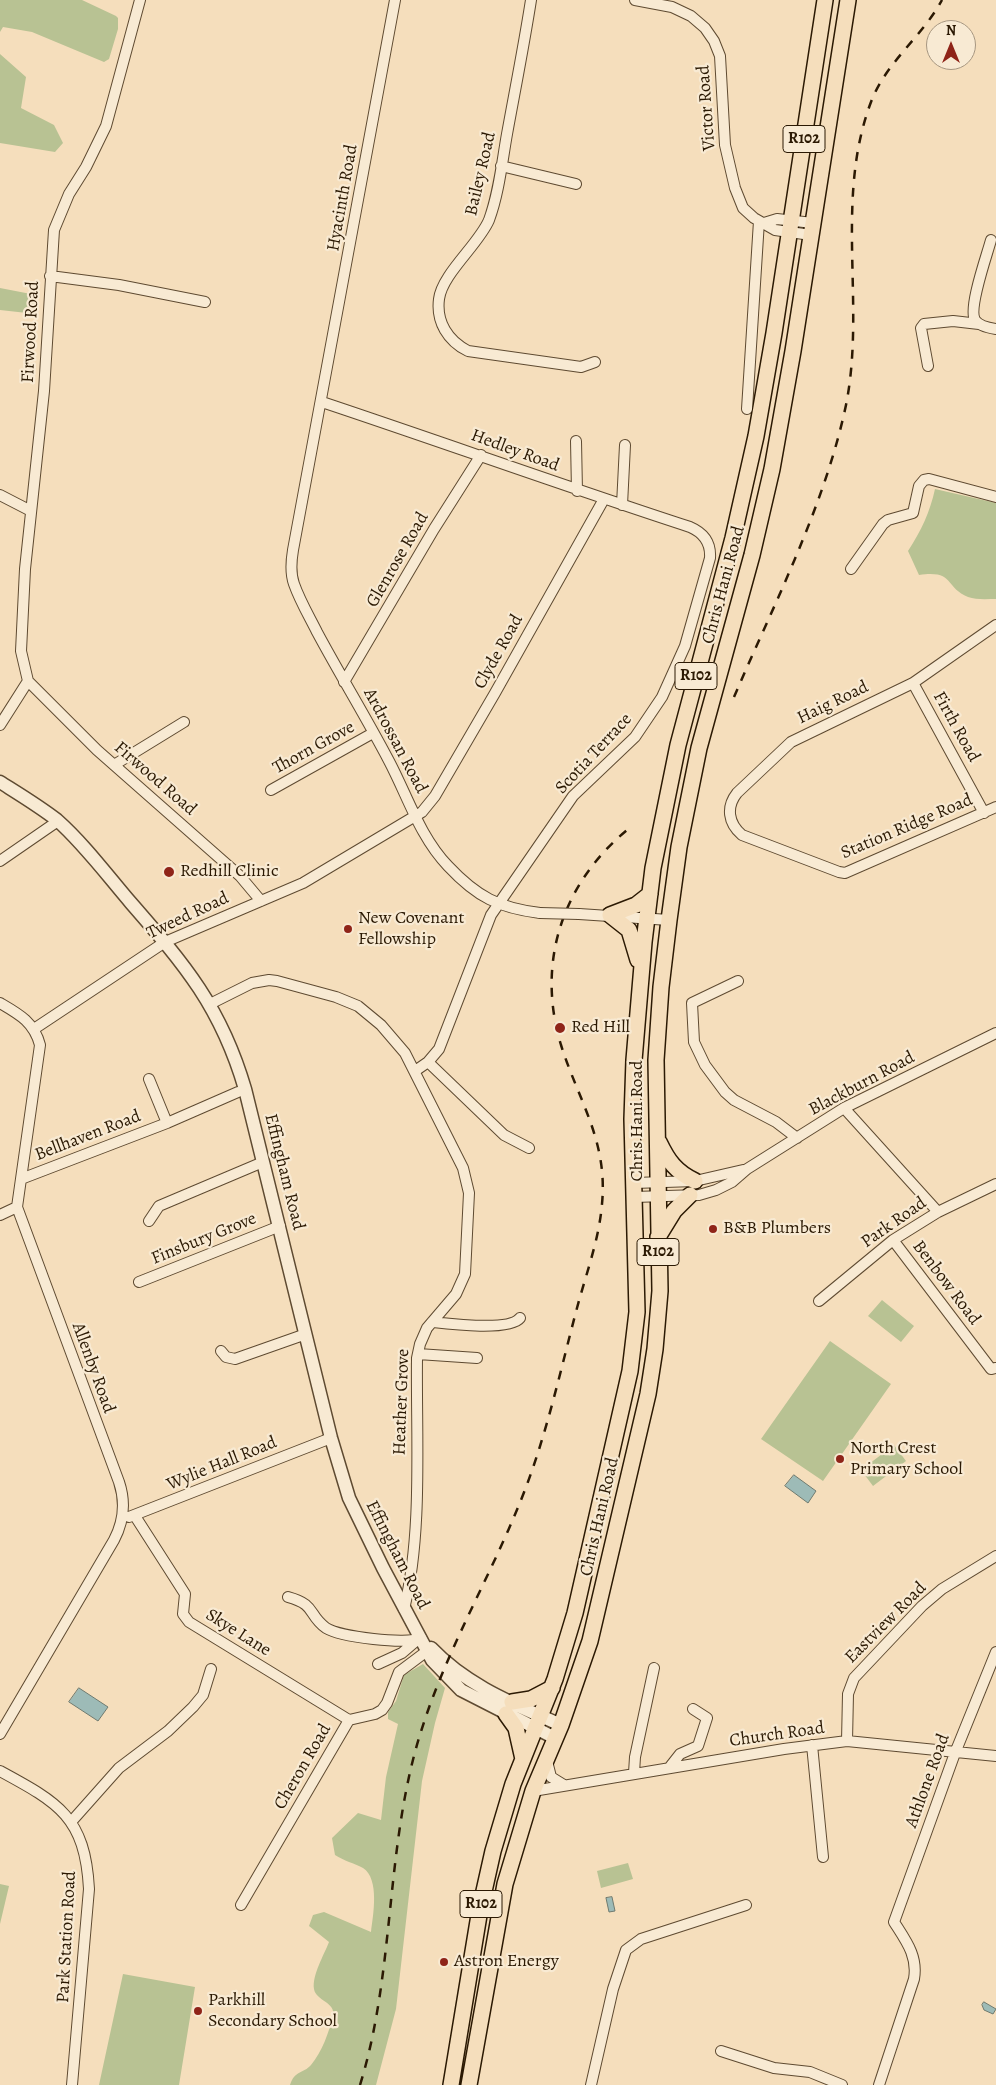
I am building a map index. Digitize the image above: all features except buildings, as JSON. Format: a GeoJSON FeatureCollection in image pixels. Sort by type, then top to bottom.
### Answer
{"type":"FeatureCollection","features":[{"type":"Feature","properties":{"kind":"main road","name":"Chris Hani Road"},"geometry":{"type":"LineString","coordinates":[[450,2085],[482,1899],[493,1851],[523,1761],[552,1688],[575,1613],[630,1371],[637,1312],[632,1109],[641,971],[650,894],[678,745],[733,538],[754,445],[825,0]]}},
{"type":"Feature","properties":{"kind":"main road","name":"Chris Hani Road"},"geometry":{"type":"LineString","coordinates":[[469,2085],[505,1884],[533,1791],[558,1732],[590,1641],[648,1394],[655,1349],[660,1291],[657,1190],[657,1051],[661,987],[679,847],[699,748],[752,555],[772,468],[848,0]]}},
{"type":"Feature","properties":{"kind":"main road"},"geometry":{"type":"LineString","coordinates":[[610,915],[636,905],[650,894]]}},
{"type":"Feature","properties":{"kind":"main road"},"geometry":{"type":"LineString","coordinates":[[610,915],[629,930],[641,971]]}},
{"type":"Feature","properties":{"kind":"main road"},"geometry":{"type":"LineString","coordinates":[[657,1139],[670,1163],[693,1188],[674,1211],[658,1238]]}},
{"type":"Feature","properties":{"kind":"main road"},"geometry":{"type":"LineString","coordinates":[[523,1761],[518,1734],[509,1708],[552,1688]]}},
{"type":"Feature","properties":{"kind":"street","name":"Firwood Road"},"geometry":{"type":"LineString","coordinates":[[140,0],[106,126],[86,167],[69,194],[58,220],[52,243],[44,391],[31,511],[21,651],[28,681],[114,765],[240,876],[261,901]]}},
{"type":"Feature","properties":{"kind":"street","name":"Hyacinth Road"},"geometry":{"type":"LineString","coordinates":[[322,402],[396,0]]}},
{"type":"Feature","properties":{"kind":"street","name":"Bailey Road"},"geometry":{"type":"LineString","coordinates":[[531,0],[492,209],[486,226],[440,291],[438,308],[444,330],[457,346],[482,355],[581,367],[595,362]]}},
{"type":"Feature","properties":{"kind":"street","name":"Victor Road"},"geometry":{"type":"LineString","coordinates":[[635,0],[659,2],[691,16],[705,28],[714,41],[720,56],[722,74],[724,143],[730,173],[743,208],[775,230],[790,227],[812,229]]}},
{"type":"Feature","properties":{"kind":"street"},"geometry":{"type":"LineString","coordinates":[[501,166],[576,184]]}},
{"type":"Feature","properties":{"kind":"street"},"geometry":{"type":"LineString","coordinates":[[747,409],[762,222]]}},
{"type":"Feature","properties":{"kind":"street"},"geometry":{"type":"LineString","coordinates":[[979,324],[974,316],[974,310],[991,240]]}},
{"type":"Feature","properties":{"kind":"street"},"geometry":{"type":"LineString","coordinates":[[50,276],[90,280],[205,302]]}},
{"type":"Feature","properties":{"kind":"street"},"geometry":{"type":"LineString","coordinates":[[928,366],[920,334],[924,324],[953,321],[979,324],[996,329]]}},
{"type":"Feature","properties":{"kind":"street","name":"Hedley Road"},"geometry":{"type":"LineString","coordinates":[[322,402],[698,531]]}},
{"type":"Feature","properties":{"kind":"street","name":"Ardrossan Road"},"geometry":{"type":"LineString","coordinates":[[322,402],[293,550],[291,572],[298,594],[429,842],[449,867],[480,895],[497,905],[540,913],[610,915],[669,920]]}},
{"type":"Feature","properties":{"kind":"street"},"geometry":{"type":"LineString","coordinates":[[576,441],[577,491]]}},
{"type":"Feature","properties":{"kind":"street"},"geometry":{"type":"LineString","coordinates":[[622,505],[625,445]]}},
{"type":"Feature","properties":{"kind":"street","name":"Glenrose Road"},"geometry":{"type":"LineString","coordinates":[[344,682],[434,529],[481,455]]}},
{"type":"Feature","properties":{"kind":"street"},"geometry":{"type":"LineString","coordinates":[[851,569],[883,524],[888,520],[913,513],[921,482],[929,480],[996,497]]}},
{"type":"Feature","properties":{"kind":"street"},"geometry":{"type":"LineString","coordinates":[[0,495],[31,511]]}},
{"type":"Feature","properties":{"kind":"street","name":"Clyde Road"},"geometry":{"type":"LineString","coordinates":[[416,817],[430,803],[449,773],[604,499]]}},
{"type":"Feature","properties":{"kind":"street","name":"Scotia Terrace"},"geometry":{"type":"LineString","coordinates":[[416,1071],[428,1062],[439,1048],[479,942],[497,905],[573,796],[635,737],[662,697],[685,646],[710,558],[708,543],[698,531]]}},
{"type":"Feature","properties":{"kind":"street","name":"Haig Road"},"geometry":{"type":"LineString","coordinates":[[747,837],[738,831],[732,823],[730,813],[731,802],[737,793],[785,746],[913,683],[996,625]]}},
{"type":"Feature","properties":{"kind":"street"},"geometry":{"type":"LineString","coordinates":[[0,725],[28,681]]}},
{"type":"Feature","properties":{"kind":"street","name":"Firth Road"},"geometry":{"type":"LineString","coordinates":[[913,683],[984,812]]}},
{"type":"Feature","properties":{"kind":"street"},"geometry":{"type":"LineString","coordinates":[[114,765],[184,722]]}},
{"type":"Feature","properties":{"kind":"street","name":"Thorn Grove"},"geometry":{"type":"LineString","coordinates":[[271,790],[373,733]]}},
{"type":"Feature","properties":{"kind":"street","name":"Effingham Road"},"geometry":{"type":"LineString","coordinates":[[0,782],[58,821],[165,942],[210,1004],[238,1066],[264,1162],[331,1438],[349,1498],[419,1639],[429,1650],[437,1668],[461,1690],[509,1708],[558,1732]]}},
{"type":"Feature","properties":{"kind":"street","name":"Station Ridge Road"},"geometry":{"type":"LineString","coordinates":[[747,837],[839,872],[845,872],[996,807]]}},
{"type":"Feature","properties":{"kind":"street","name":"Tweed Road"},"geometry":{"type":"LineString","coordinates":[[34,1029],[165,942],[303,882],[416,817]]}},
{"type":"Feature","properties":{"kind":"street"},"geometry":{"type":"LineString","coordinates":[[0,861],[58,821]]}},
{"type":"Feature","properties":{"kind":"street","name":"Heather Grove"},"geometry":{"type":"LineString","coordinates":[[210,1004],[252,983],[269,980],[336,997],[365,1010],[398,1043],[416,1071],[463,1168],[468,1194],[464,1274],[456,1294],[432,1322],[420,1344],[418,1354],[415,1521],[412,1572],[404,1609]]}},
{"type":"Feature","properties":{"kind":"street"},"geometry":{"type":"LineString","coordinates":[[738,981],[695,1001],[691,1007],[696,1047],[705,1065],[725,1092],[734,1100],[776,1122],[797,1138]]}},
{"type":"Feature","properties":{"kind":"street"},"geometry":{"type":"LineString","coordinates":[[0,1003],[20,1015],[34,1029]]}},
{"type":"Feature","properties":{"kind":"street","name":"Allenby Road"},"geometry":{"type":"LineString","coordinates":[[0,1734],[114,1540],[123,1517],[121,1491],[17,1207],[40,1056],[40,1045],[34,1029]]}},
{"type":"Feature","properties":{"kind":"street","name":"Blackburn Road"},"geometry":{"type":"LineString","coordinates":[[634,1190],[693,1188],[747,1169],[844,1108],[996,1033]]}},
{"type":"Feature","properties":{"kind":"street"},"geometry":{"type":"LineString","coordinates":[[428,1062],[504,1135],[528,1148]]}},
{"type":"Feature","properties":{"kind":"street","name":"Bellhaven Road"},"geometry":{"type":"LineString","coordinates":[[149,1079],[167,1123]]}},
{"type":"Feature","properties":{"kind":"street","name":"Bellhaven Road"},"geometry":{"type":"LineString","coordinates":[[21,1180],[167,1123],[238,1092]]}},
{"type":"Feature","properties":{"kind":"street"},"geometry":{"type":"LineString","coordinates":[[844,1108],[938,1212]]}},
{"type":"Feature","properties":{"kind":"street"},"geometry":{"type":"LineString","coordinates":[[150,1221],[158,1206],[264,1162]]}},
{"type":"Feature","properties":{"kind":"street","name":"Park Road"},"geometry":{"type":"LineString","coordinates":[[819,1301],[893,1240],[938,1212],[996,1184]]}},
{"type":"Feature","properties":{"kind":"street"},"geometry":{"type":"LineString","coordinates":[[0,1215],[17,1207]]}},
{"type":"Feature","properties":{"kind":"street","name":"Finsbury Grove"},"geometry":{"type":"LineString","coordinates":[[139,1282],[280,1226]]}},
{"type":"Feature","properties":{"kind":"street","name":"Benbow Road"},"geometry":{"type":"LineString","coordinates":[[893,1240],[993,1368]]}},
{"type":"Feature","properties":{"kind":"street"},"geometry":{"type":"LineString","coordinates":[[432,1322],[502,1325],[514,1323],[520,1318]]}},
{"type":"Feature","properties":{"kind":"street"},"geometry":{"type":"LineString","coordinates":[[221,1351],[226,1357],[236,1360],[306,1334]]}},
{"type":"Feature","properties":{"kind":"street"},"geometry":{"type":"LineString","coordinates":[[418,1354],[477,1358]]}},
{"type":"Feature","properties":{"kind":"street","name":"Wylie Hall Road"},"geometry":{"type":"LineString","coordinates":[[123,1517],[135,1516],[331,1438]]}},
{"type":"Feature","properties":{"kind":"street","name":"Skye Lane"},"geometry":{"type":"LineString","coordinates":[[135,1516],[185,1594],[184,1614],[189,1622],[349,1720]]}},
{"type":"Feature","properties":{"kind":"street","name":"Eastview Road"},"geometry":{"type":"LineString","coordinates":[[847,1741],[848,1694],[854,1678],[922,1606],[942,1590],[996,1556]]}},
{"type":"Feature","properties":{"kind":"street"},"geometry":{"type":"LineString","coordinates":[[288,1597],[307,1604],[323,1625],[335,1632],[386,1639],[419,1639]]}},
{"type":"Feature","properties":{"kind":"street"},"geometry":{"type":"LineString","coordinates":[[378,1664],[402,1653],[419,1639]]}},
{"type":"Feature","properties":{"kind":"street","name":"Cheron Road"},"geometry":{"type":"LineString","coordinates":[[241,1905],[349,1720],[375,1714],[382,1710],[387,1703],[399,1672],[429,1650]]}},
{"type":"Feature","properties":{"kind":"street","name":"Athlone Road"},"geometry":{"type":"LineString","coordinates":[[879,2085],[916,1968],[911,1950],[894,1922],[955,1752],[996,1652]]}},
{"type":"Feature","properties":{"kind":"street"},"geometry":{"type":"LineString","coordinates":[[634,1773],[635,1757],[654,1668]]}},
{"type":"Feature","properties":{"kind":"street"},"geometry":{"type":"LineString","coordinates":[[71,1822],[115,1772],[168,1731],[193,1707],[203,1695],[210,1669]]}},
{"type":"Feature","properties":{"kind":"street"},"geometry":{"type":"LineString","coordinates":[[669,1768],[680,1754],[697,1748],[700,1744],[707,1718],[693,1709]]}},
{"type":"Feature","properties":{"kind":"street","name":"Church Road"},"geometry":{"type":"LineString","coordinates":[[533,1791],[634,1773],[847,1741],[996,1756]]}},
{"type":"Feature","properties":{"kind":"street"},"geometry":{"type":"LineString","coordinates":[[812,1745],[823,1857]]}},
{"type":"Feature","properties":{"kind":"street"},"geometry":{"type":"LineString","coordinates":[[546,1758],[551,1777],[564,1785]]}},
{"type":"Feature","properties":{"kind":"street","name":"Park Station Road"},"geometry":{"type":"LineString","coordinates":[[0,1771],[39,1792],[71,1822],[84,1844],[88,1862],[89,1889],[72,2085]]}},
{"type":"Feature","properties":{"kind":"street"},"geometry":{"type":"LineString","coordinates":[[591,2085],[614,1989],[626,1950],[641,1939],[746,1905]]}},
{"type":"Feature","properties":{"kind":"street"},"geometry":{"type":"LineString","coordinates":[[721,2051],[774,2068],[810,2072],[842,2085]]}},
{"type":"Feature","properties":{"kind":"green space"},"geometry":{"type":"Polygon","coordinates":[[[0,0],[82,0],[116,16],[118,18],[118,29],[109,59],[104,62],[32,32],[3,27],[0,32],[0,0]]]}},
{"type":"Feature","properties":{"kind":"green space"},"geometry":{"type":"Polygon","coordinates":[[[0,54],[26,77],[21,108],[54,125],[63,143],[55,152],[0,143],[0,54]]]}},
{"type":"Feature","properties":{"kind":"green space"},"geometry":{"type":"Polygon","coordinates":[[[0,288],[36,295],[36,314],[0,310],[0,288]]]}},
{"type":"Feature","properties":{"kind":"green space"},"geometry":{"type":"Polygon","coordinates":[[[935,489],[996,503],[996,599],[968,597],[955,589],[944,577],[930,574],[919,575],[908,551],[924,521],[935,489]]]}},
{"type":"Feature","properties":{"kind":"green space"},"geometry":{"type":"Polygon","coordinates":[[[882,1300],[914,1326],[901,1342],[868,1316],[882,1300]]]}},
{"type":"Feature","properties":{"kind":"green space"},"geometry":{"type":"Polygon","coordinates":[[[830,1341],[891,1384],[823,1481],[761,1439],[830,1341]]]}},
{"type":"Feature","properties":{"kind":"green space"},"geometry":{"type":"Polygon","coordinates":[[[894,1445],[906,1461],[873,1486],[861,1470],[894,1445]]]}},
{"type":"Feature","properties":{"kind":"green space"},"geometry":{"type":"Polygon","coordinates":[[[423,1664],[445,1688],[422,1781],[396,2009],[376,2085],[290,2085],[294,2077],[308,2068],[319,2054],[333,2016],[332,2008],[318,1996],[314,1989],[317,1971],[329,1942],[309,1926],[313,1915],[324,1912],[371,1932],[374,1898],[372,1880],[363,1868],[335,1855],[332,1838],[358,1813],[381,1820],[386,1777],[398,1724],[388,1719],[388,1712],[396,1701],[404,1675],[423,1664]]]}},
{"type":"Feature","properties":{"kind":"green space"},"geometry":{"type":"Polygon","coordinates":[[[628,1863],[633,1879],[601,1888],[597,1871],[628,1863]]]}},
{"type":"Feature","properties":{"kind":"green space"},"geometry":{"type":"Polygon","coordinates":[[[0,1884],[9,1886],[0,1924],[0,1884]]]}},
{"type":"Feature","properties":{"kind":"green space"},"geometry":{"type":"Polygon","coordinates":[[[123,1974],[195,1987],[179,2085],[99,2085],[123,1974]]]}},
{"type":"Feature","properties":{"kind":"water"},"geometry":{"type":"Polygon","coordinates":[[[794,1475],[816,1491],[808,1503],[785,1486],[794,1475]]]}},
{"type":"Feature","properties":{"kind":"water"},"geometry":{"type":"Polygon","coordinates":[[[79,1688],[108,1707],[98,1721],[69,1702],[79,1688]]]}},
{"type":"Feature","properties":{"kind":"water"},"geometry":{"type":"Polygon","coordinates":[[[612,1897],[615,1911],[609,1912],[606,1898],[612,1897]]]}},
{"type":"Feature","properties":{"kind":"water"},"geometry":{"type":"Polygon","coordinates":[[[984,2002],[996,2009],[993,2014],[984,2010],[982,2005],[984,2002]]]}},
{"type":"Feature","properties":{"kind":"railway"},"geometry":{"type":"LineString","coordinates":[[734,697],[812,517],[837,442],[846,405],[853,329],[852,215],[854,177],[860,139],[871,102],[886,74],[925,26],[942,0]]}},
{"type":"Feature","properties":{"kind":"railway"},"geometry":{"type":"LineString","coordinates":[[360,2085],[379,1999],[400,1824],[419,1738],[441,1677],[530,1477],[552,1405],[598,1231],[603,1181],[601,1161],[590,1122],[561,1045],[554,1014],[552,984],[554,955],[560,927],[571,900],[586,875],[604,851],[627,830]]}},
{"type":"Feature","properties":{"kind":"place","name":"Redhill Clinic"},"geometry":{"type":"Point","coordinates":[169,872]}},
{"type":"Feature","properties":{"kind":"place","name":"New Covenant Fellowship"},"geometry":{"type":"Point","coordinates":[348,929]}},
{"type":"Feature","properties":{"kind":"place","name":"Red Hill"},"geometry":{"type":"Point","coordinates":[560,1028]}},
{"type":"Feature","properties":{"kind":"place","name":"B&B Plumbers"},"geometry":{"type":"Point","coordinates":[713,1229]}},
{"type":"Feature","properties":{"kind":"place","name":"North Crest Primary School"},"geometry":{"type":"Point","coordinates":[840,1459]}},
{"type":"Feature","properties":{"kind":"place","name":"Astron Energy"},"geometry":{"type":"Point","coordinates":[444,1962]}},
{"type":"Feature","properties":{"kind":"place","name":"Parkhill Secondary School"},"geometry":{"type":"Point","coordinates":[198,2011]}}]}
